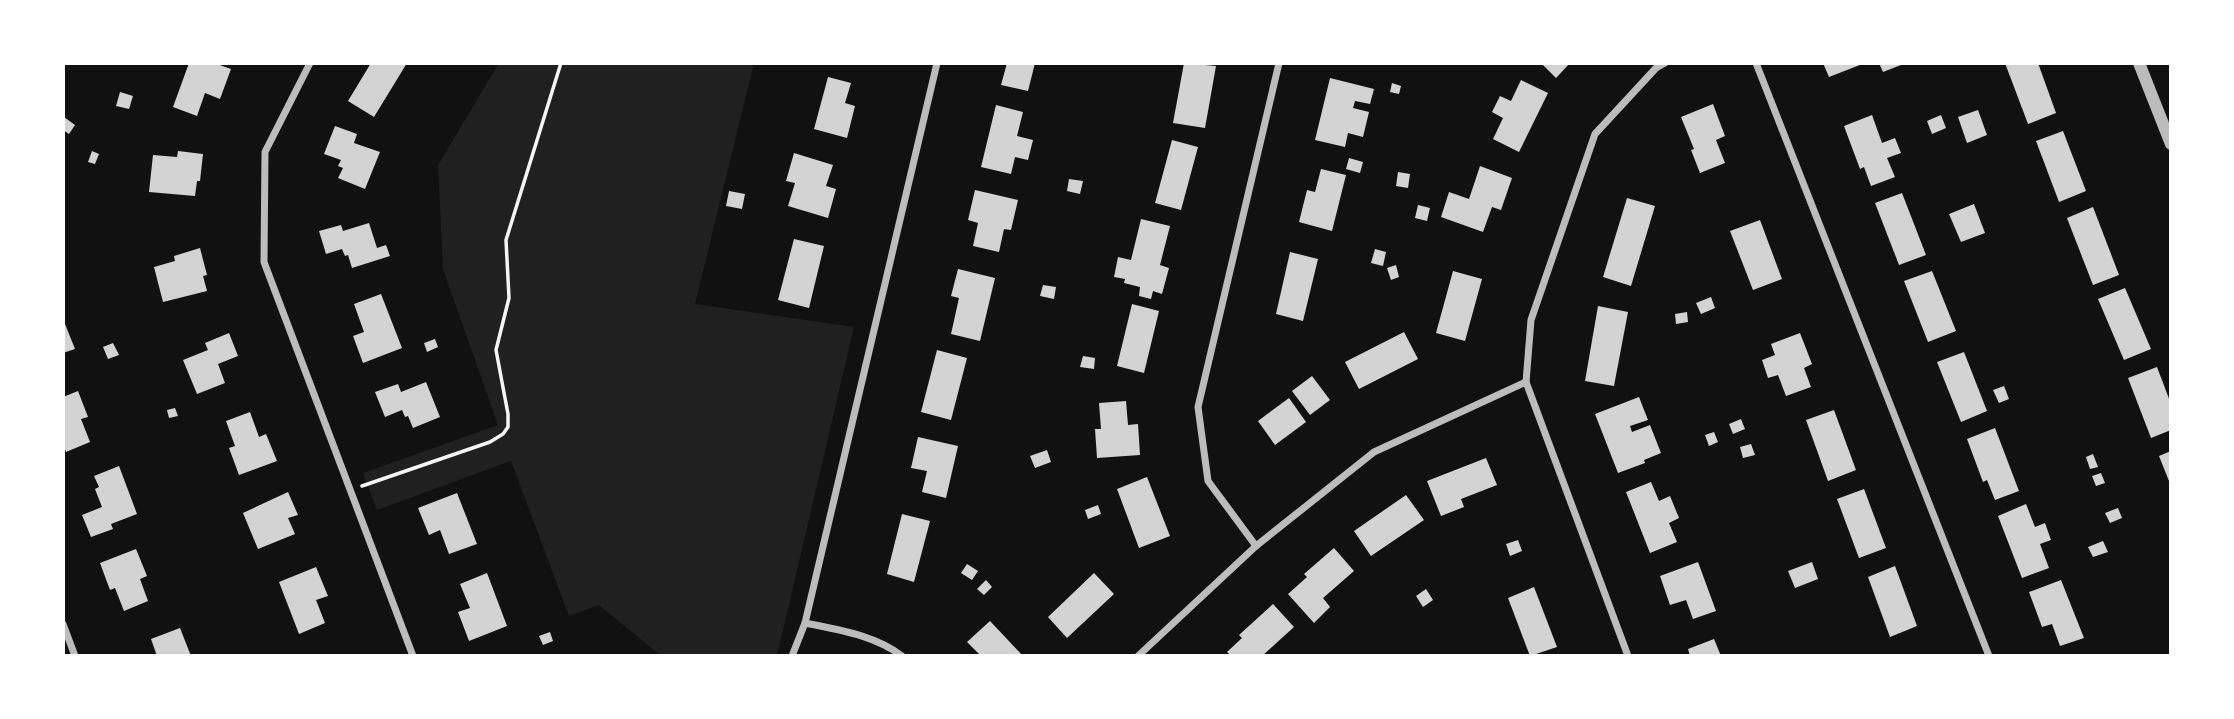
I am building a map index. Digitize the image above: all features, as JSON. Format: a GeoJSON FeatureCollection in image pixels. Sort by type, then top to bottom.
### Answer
{"type":"FeatureCollection","features":[{"type":"Feature","properties":{"kind":"street"},"geometry":{"type":"LineString","coordinates":[[310,63],[265,152],[264,262],[413,656]]}},
{"type":"Feature","properties":{"kind":"street"},"geometry":{"type":"LineString","coordinates":[[792,656],[805,623],[937,63]]}},
{"type":"Feature","properties":{"kind":"street"},"geometry":{"type":"LineString","coordinates":[[1256,546],[1208,481],[1198,407],[1279,63]]}},
{"type":"Feature","properties":{"kind":"street"},"geometry":{"type":"LineString","coordinates":[[1628,656],[1526,382],[1531,320],[1595,134],[1656,68],[1665,63]]}},
{"type":"Feature","properties":{"kind":"street"},"geometry":{"type":"LineString","coordinates":[[1756,63],[1989,656]]}},
{"type":"Feature","properties":{"kind":"street"},"geometry":{"type":"LineString","coordinates":[[2139,63],[2171,144]]}},
{"type":"Feature","properties":{"kind":"street"},"geometry":{"type":"LineString","coordinates":[[1138,656],[1256,546],[1374,452],[1526,382]]}},
{"type":"Feature","properties":{"kind":"street"},"geometry":{"type":"LineString","coordinates":[[805,623],[865,636],[902,656]]}},
{"type":"Feature","properties":{"kind":"street"},"geometry":{"type":"LineString","coordinates":[[63,624],[75,656]]}},
{"type":"Feature","properties":{"kind":"path"},"geometry":{"type":"LineString","coordinates":[[351,490],[490,442],[503,434],[508,427],[496,350],[509,298],[506,240],[561,63]]}},
{"type":"Feature","properties":{"kind":"shaded area"},"geometry":{"type":"Polygon","coordinates":[[[499,63],[754,63],[695,304],[854,327],[777,656],[661,656],[599,605],[569,616],[511,461],[377,510],[363,473],[498,425],[443,269],[438,165],[499,63]]]}},
{"type":"Feature","properties":{"kind":"building"},"geometry":{"type":"Polygon","coordinates":[[[189,63],[214,63],[231,69],[220,99],[205,93],[197,116],[173,107],[189,63]]]}},
{"type":"Feature","properties":{"kind":"building"},"geometry":{"type":"Polygon","coordinates":[[[371,63],[407,63],[374,117],[348,101],[371,63]]]}},
{"type":"Feature","properties":{"kind":"building"},"geometry":{"type":"Polygon","coordinates":[[[1007,63],[1035,63],[1028,91],[1001,85],[1007,63]]]}},
{"type":"Feature","properties":{"kind":"building"},"geometry":{"type":"Polygon","coordinates":[[[1184,63],[1216,66],[1205,128],[1173,123],[1184,63]]]}},
{"type":"Feature","properties":{"kind":"building"},"geometry":{"type":"Polygon","coordinates":[[[1541,63],[1570,63],[1556,78],[1541,63]]]}},
{"type":"Feature","properties":{"kind":"building"},"geometry":{"type":"Polygon","coordinates":[[[1823,63],[1865,63],[1829,77],[1823,63]]]}},
{"type":"Feature","properties":{"kind":"building"},"geometry":{"type":"Polygon","coordinates":[[[1879,63],[1906,63],[1883,72],[1879,63]]]}},
{"type":"Feature","properties":{"kind":"building"},"geometry":{"type":"Polygon","coordinates":[[[2005,63],[2038,63],[2056,113],[2028,124],[2005,63]]]}},
{"type":"Feature","properties":{"kind":"building"},"geometry":{"type":"Polygon","coordinates":[[[828,77],[851,83],[845,103],[855,106],[847,138],[814,129],[828,77]]]}},
{"type":"Feature","properties":{"kind":"building"},"geometry":{"type":"Polygon","coordinates":[[[1330,78],[1374,89],[1370,104],[1355,101],[1353,108],[1369,112],[1363,137],[1348,133],[1345,147],[1315,140],[1330,78]]]}},
{"type":"Feature","properties":{"kind":"building"},"geometry":{"type":"Polygon","coordinates":[[[1521,80],[1548,93],[1519,152],[1493,139],[1503,118],[1492,112],[1500,96],[1511,101],[1521,80]]]}},
{"type":"Feature","properties":{"kind":"building"},"geometry":{"type":"Polygon","coordinates":[[[1392,83],[1401,86],[1399,94],[1390,92],[1392,83]]]}},
{"type":"Feature","properties":{"kind":"building"},"geometry":{"type":"Polygon","coordinates":[[[120,92],[133,96],[129,109],[116,106],[120,92]]]}},
{"type":"Feature","properties":{"kind":"building"},"geometry":{"type":"Polygon","coordinates":[[[1713,104],[1725,136],[1716,140],[1725,163],[1700,173],[1681,117],[1713,104]]]}},
{"type":"Feature","properties":{"kind":"building"},"geometry":{"type":"Polygon","coordinates":[[[996,105],[1023,112],[1017,136],[1033,140],[1028,160],[1015,157],[1011,174],[981,167],[996,105]]]}},
{"type":"Feature","properties":{"kind":"building"},"geometry":{"type":"Polygon","coordinates":[[[1978,110],[1987,135],[1967,143],[1958,117],[1978,110]]]}},
{"type":"Feature","properties":{"kind":"building"},"geometry":{"type":"Polygon","coordinates":[[[1872,115],[1882,143],[1895,138],[1901,153],[1887,158],[1895,177],[1871,186],[1864,167],[1860,169],[1844,126],[1872,115]]]}},
{"type":"Feature","properties":{"kind":"building"},"geometry":{"type":"Polygon","coordinates":[[[1941,115],[1946,128],[1932,134],[1927,121],[1941,115]]]}},
{"type":"Feature","properties":{"kind":"building"},"geometry":{"type":"Polygon","coordinates":[[[64,117],[75,125],[69,134],[63,130],[64,117]]]}},
{"type":"Feature","properties":{"kind":"building"},"geometry":{"type":"Polygon","coordinates":[[[335,126],[357,134],[354,143],[380,152],[365,189],[338,178],[343,168],[338,166],[341,160],[324,154],[335,126]]]}},
{"type":"Feature","properties":{"kind":"building"},"geometry":{"type":"Polygon","coordinates":[[[2063,131],[2086,191],[2059,202],[2036,141],[2063,131]]]}},
{"type":"Feature","properties":{"kind":"building"},"geometry":{"type":"Polygon","coordinates":[[[1172,140],[1198,147],[1181,210],[1155,203],[1172,140]]]}},
{"type":"Feature","properties":{"kind":"building"},"geometry":{"type":"Polygon","coordinates":[[[92,151],[99,154],[95,164],[88,162],[92,151]]]}},
{"type":"Feature","properties":{"kind":"building"},"geometry":{"type":"Polygon","coordinates":[[[178,151],[203,154],[200,181],[197,181],[195,196],[149,192],[153,155],[177,157],[178,151]]]}},
{"type":"Feature","properties":{"kind":"building"},"geometry":{"type":"Polygon","coordinates":[[[794,153],[833,165],[826,186],[836,189],[828,218],[788,206],[795,183],[786,181],[794,153]]]}},
{"type":"Feature","properties":{"kind":"building"},"geometry":{"type":"Polygon","coordinates":[[[1349,158],[1363,162],[1360,173],[1346,169],[1349,158]]]}},
{"type":"Feature","properties":{"kind":"building"},"geometry":{"type":"Polygon","coordinates":[[[1480,166],[1512,178],[1501,210],[1492,207],[1483,232],[1441,217],[1449,192],[1469,199],[1480,166]]]}},
{"type":"Feature","properties":{"kind":"building"},"geometry":{"type":"Polygon","coordinates":[[[1321,169],[1346,175],[1332,231],[1299,222],[1307,190],[1315,192],[1321,169]]]}},
{"type":"Feature","properties":{"kind":"building"},"geometry":{"type":"Polygon","coordinates":[[[1398,172],[1410,174],[1408,188],[1396,186],[1398,172]]]}},
{"type":"Feature","properties":{"kind":"building"},"geometry":{"type":"Polygon","coordinates":[[[1069,179],[1083,181],[1080,194],[1067,191],[1069,179]]]}},
{"type":"Feature","properties":{"kind":"building"},"geometry":{"type":"Polygon","coordinates":[[[975,190],[1018,200],[1011,230],[1004,229],[999,252],[973,246],[978,223],[968,220],[975,190]]]}},
{"type":"Feature","properties":{"kind":"building"},"geometry":{"type":"Polygon","coordinates":[[[729,191],[745,194],[742,209],[726,206],[729,191]]]}},
{"type":"Feature","properties":{"kind":"building"},"geometry":{"type":"Polygon","coordinates":[[[1902,193],[1926,255],[1899,265],[1875,203],[1902,193]]]}},
{"type":"Feature","properties":{"kind":"building"},"geometry":{"type":"Polygon","coordinates":[[[1627,198],[1655,206],[1631,286],[1603,277],[1627,198]]]}},
{"type":"Feature","properties":{"kind":"building"},"geometry":{"type":"Polygon","coordinates":[[[1974,204],[1985,233],[1961,242],[1949,214],[1974,204]]]}},
{"type":"Feature","properties":{"kind":"building"},"geometry":{"type":"Polygon","coordinates":[[[1418,205],[1430,208],[1427,221],[1415,218],[1418,205]]]}},
{"type":"Feature","properties":{"kind":"building"},"geometry":{"type":"Polygon","coordinates":[[[2093,207],[2119,275],[2093,285],[2067,218],[2093,207]]]}},
{"type":"Feature","properties":{"kind":"building"},"geometry":{"type":"Polygon","coordinates":[[[1141,219],[1170,226],[1160,265],[1169,268],[1162,294],[1153,291],[1151,299],[1139,296],[1140,287],[1114,277],[1118,257],[1131,260],[1141,219]]]}},
{"type":"Feature","properties":{"kind":"building"},"geometry":{"type":"Polygon","coordinates":[[[1760,220],[1782,279],[1753,290],[1730,231],[1760,220]]]}},
{"type":"Feature","properties":{"kind":"building"},"geometry":{"type":"Polygon","coordinates":[[[369,223],[377,248],[386,245],[390,256],[352,268],[348,255],[345,256],[342,249],[326,254],[319,231],[341,225],[343,231],[369,223]]]}},
{"type":"Feature","properties":{"kind":"building"},"geometry":{"type":"Polygon","coordinates":[[[794,239],[824,246],[809,308],[778,300],[794,239]]]}},
{"type":"Feature","properties":{"kind":"building"},"geometry":{"type":"Polygon","coordinates":[[[200,248],[207,275],[203,276],[207,291],[163,302],[154,267],[175,261],[174,256],[200,248]]]}},
{"type":"Feature","properties":{"kind":"building"},"geometry":{"type":"Polygon","coordinates":[[[1375,249],[1386,252],[1383,266],[1371,263],[1375,249]]]}},
{"type":"Feature","properties":{"kind":"building"},"geometry":{"type":"Polygon","coordinates":[[[1290,252],[1318,259],[1303,321],[1276,314],[1290,252]]]}},
{"type":"Feature","properties":{"kind":"building"},"geometry":{"type":"Polygon","coordinates":[[[1396,265],[1399,277],[1391,280],[1387,268],[1396,265]]]}},
{"type":"Feature","properties":{"kind":"building"},"geometry":{"type":"Polygon","coordinates":[[[958,269],[995,278],[980,341],[951,334],[959,298],[951,296],[958,269]]]}},
{"type":"Feature","properties":{"kind":"building"},"geometry":{"type":"Polygon","coordinates":[[[1453,271],[1482,279],[1465,341],[1436,333],[1453,271]]]}},
{"type":"Feature","properties":{"kind":"building"},"geometry":{"type":"Polygon","coordinates":[[[1932,271],[1956,331],[1928,342],[1904,281],[1932,271]]]}},
{"type":"Feature","properties":{"kind":"building"},"geometry":{"type":"Polygon","coordinates":[[[1043,285],[1056,287],[1054,299],[1040,296],[1043,285]]]}},
{"type":"Feature","properties":{"kind":"building"},"geometry":{"type":"Polygon","coordinates":[[[2125,288],[2151,349],[2124,360],[2098,299],[2125,288]]]}},
{"type":"Feature","properties":{"kind":"building"},"geometry":{"type":"Polygon","coordinates":[[[381,294],[402,348],[363,363],[353,336],[364,332],[354,304],[381,294]]]}},
{"type":"Feature","properties":{"kind":"building"},"geometry":{"type":"Polygon","coordinates":[[[1711,297],[1715,308],[1701,314],[1696,303],[1711,297]]]}},
{"type":"Feature","properties":{"kind":"building"},"geometry":{"type":"Polygon","coordinates":[[[1132,304],[1159,311],[1144,373],[1117,366],[1132,304]]]}},
{"type":"Feature","properties":{"kind":"building"},"geometry":{"type":"Polygon","coordinates":[[[1598,306],[1628,312],[1614,386],[1585,381],[1598,306]]]}},
{"type":"Feature","properties":{"kind":"building"},"geometry":{"type":"Polygon","coordinates":[[[1687,312],[1688,322],[1676,324],[1675,314],[1687,312]]]}},
{"type":"Feature","properties":{"kind":"building"},"geometry":{"type":"Polygon","coordinates":[[[63,319],[75,349],[63,353],[63,319]]]}},
{"type":"Feature","properties":{"kind":"building"},"geometry":{"type":"Polygon","coordinates":[[[1404,332],[1418,359],[1359,389],[1345,362],[1404,332]]]}},
{"type":"Feature","properties":{"kind":"building"},"geometry":{"type":"Polygon","coordinates":[[[229,333],[238,356],[218,364],[225,383],[197,394],[183,360],[208,350],[205,343],[229,333]]]}},
{"type":"Feature","properties":{"kind":"building"},"geometry":{"type":"Polygon","coordinates":[[[1800,333],[1812,364],[1804,368],[1811,387],[1786,396],[1778,375],[1768,378],[1762,360],[1775,355],[1771,344],[1800,333]]]}},
{"type":"Feature","properties":{"kind":"building"},"geometry":{"type":"Polygon","coordinates":[[[435,339],[438,347],[427,352],[424,343],[435,339]]]}},
{"type":"Feature","properties":{"kind":"building"},"geometry":{"type":"Polygon","coordinates":[[[113,343],[119,355],[108,359],[103,347],[113,343]]]}},
{"type":"Feature","properties":{"kind":"building"},"geometry":{"type":"Polygon","coordinates":[[[937,350],[967,358],[951,420],[921,412],[937,350]]]}},
{"type":"Feature","properties":{"kind":"building"},"geometry":{"type":"Polygon","coordinates":[[[1964,352],[1987,411],[1961,422],[1937,362],[1964,352]]]}},
{"type":"Feature","properties":{"kind":"building"},"geometry":{"type":"Polygon","coordinates":[[[1083,356],[1095,358],[1094,369],[1080,367],[1083,356]]]}},
{"type":"Feature","properties":{"kind":"building"},"geometry":{"type":"Polygon","coordinates":[[[2157,367],[2171,404],[2171,430],[2151,438],[2128,378],[2157,367]]]}},
{"type":"Feature","properties":{"kind":"building"},"geometry":{"type":"Polygon","coordinates":[[[1312,376],[1330,400],[1310,415],[1292,391],[1312,376]]]}},
{"type":"Feature","properties":{"kind":"building"},"geometry":{"type":"Polygon","coordinates":[[[426,382],[440,417],[413,428],[402,410],[385,417],[375,392],[398,384],[401,392],[426,382]]]}},
{"type":"Feature","properties":{"kind":"building"},"geometry":{"type":"Polygon","coordinates":[[[2004,386],[2009,399],[1999,403],[1993,390],[2004,386]]]}},
{"type":"Feature","properties":{"kind":"building"},"geometry":{"type":"Polygon","coordinates":[[[78,391],[88,417],[81,419],[90,442],[66,452],[63,444],[63,397],[78,391]]]}},
{"type":"Feature","properties":{"kind":"building"},"geometry":{"type":"Polygon","coordinates":[[[1639,397],[1648,420],[1630,426],[1632,432],[1650,425],[1661,453],[1644,460],[1645,463],[1618,473],[1595,414],[1639,397]]]}},
{"type":"Feature","properties":{"kind":"building"},"geometry":{"type":"Polygon","coordinates":[[[1289,398],[1306,422],[1275,445],[1258,421],[1289,398]]]}},
{"type":"Feature","properties":{"kind":"building"},"geometry":{"type":"Polygon","coordinates":[[[1126,401],[1128,425],[1138,424],[1140,455],[1097,458],[1095,429],[1101,429],[1099,403],[1126,401]]]}},
{"type":"Feature","properties":{"kind":"building"},"geometry":{"type":"Polygon","coordinates":[[[175,408],[178,416],[169,418],[167,410],[175,408]]]}},
{"type":"Feature","properties":{"kind":"building"},"geometry":{"type":"Polygon","coordinates":[[[1834,410],[1856,470],[1828,481],[1806,420],[1834,410]]]}},
{"type":"Feature","properties":{"kind":"building"},"geometry":{"type":"Polygon","coordinates":[[[250,412],[259,437],[266,434],[277,461],[239,475],[229,448],[235,446],[226,421],[250,412]]]}},
{"type":"Feature","properties":{"kind":"building"},"geometry":{"type":"Polygon","coordinates":[[[1741,419],[1745,429],[1733,434],[1729,424],[1741,419]]]}},
{"type":"Feature","properties":{"kind":"building"},"geometry":{"type":"Polygon","coordinates":[[[1995,428],[2019,491],[1995,500],[1987,480],[1983,482],[1967,439],[1995,428]]]}},
{"type":"Feature","properties":{"kind":"building"},"geometry":{"type":"Polygon","coordinates":[[[1714,432],[1718,442],[1709,446],[1705,435],[1714,432]]]}},
{"type":"Feature","properties":{"kind":"building"},"geometry":{"type":"Polygon","coordinates":[[[918,437],[958,446],[946,498],[922,492],[927,471],[911,468],[918,437]]]}},
{"type":"Feature","properties":{"kind":"building"},"geometry":{"type":"Polygon","coordinates":[[[1751,444],[1755,455],[1743,458],[1740,447],[1751,444]]]}},
{"type":"Feature","properties":{"kind":"building"},"geometry":{"type":"Polygon","coordinates":[[[1047,450],[1051,462],[1035,468],[1030,456],[1047,450]]]}},
{"type":"Feature","properties":{"kind":"building"},"geometry":{"type":"Polygon","coordinates":[[[2171,451],[2171,486],[2159,456],[2171,451]]]}},
{"type":"Feature","properties":{"kind":"building"},"geometry":{"type":"Polygon","coordinates":[[[2093,454],[2098,467],[2090,469],[2086,457],[2093,454]]]}},
{"type":"Feature","properties":{"kind":"building"},"geometry":{"type":"Polygon","coordinates":[[[1486,458],[1497,485],[1461,499],[1464,507],[1441,516],[1427,481],[1486,458]]]}},
{"type":"Feature","properties":{"kind":"building"},"geometry":{"type":"Polygon","coordinates":[[[119,466],[137,514],[111,524],[113,529],[91,537],[82,515],[102,507],[95,489],[99,487],[94,476],[119,466]]]}},
{"type":"Feature","properties":{"kind":"building"},"geometry":{"type":"Polygon","coordinates":[[[2101,473],[2105,483],[2096,486],[2092,476],[2101,473]]]}},
{"type":"Feature","properties":{"kind":"building"},"geometry":{"type":"Polygon","coordinates":[[[1147,477],[1170,536],[1139,548],[1117,489],[1147,477]]]}},
{"type":"Feature","properties":{"kind":"building"},"geometry":{"type":"Polygon","coordinates":[[[1651,482],[1659,501],[1670,496],[1679,518],[1669,523],[1677,542],[1650,553],[1626,492],[1651,482]]]}},
{"type":"Feature","properties":{"kind":"building"},"geometry":{"type":"Polygon","coordinates":[[[1864,489],[1886,548],[1859,558],[1837,499],[1864,489]]]}},
{"type":"Feature","properties":{"kind":"building"},"geometry":{"type":"Polygon","coordinates":[[[288,492],[298,515],[288,518],[295,534],[258,549],[243,513],[288,492]]]}},
{"type":"Feature","properties":{"kind":"building"},"geometry":{"type":"Polygon","coordinates":[[[457,493],[477,544],[449,554],[440,530],[429,535],[418,508],[457,493]]]}},
{"type":"Feature","properties":{"kind":"building"},"geometry":{"type":"Polygon","coordinates":[[[1406,495],[1424,520],[1371,556],[1354,531],[1406,495]]]}},
{"type":"Feature","properties":{"kind":"building"},"geometry":{"type":"Polygon","coordinates":[[[2026,504],[2035,527],[2045,523],[2051,540],[2040,544],[2049,568],[2022,578],[1998,516],[2026,504]]]}},
{"type":"Feature","properties":{"kind":"building"},"geometry":{"type":"Polygon","coordinates":[[[1098,505],[1101,514],[1088,519],[1085,510],[1098,505]]]}},
{"type":"Feature","properties":{"kind":"building"},"geometry":{"type":"Polygon","coordinates":[[[2118,508],[2122,518],[2110,523],[2105,513],[2118,508]]]}},
{"type":"Feature","properties":{"kind":"building"},"geometry":{"type":"Polygon","coordinates":[[[902,514],[930,521],[914,582],[887,574],[902,514]]]}},
{"type":"Feature","properties":{"kind":"building"},"geometry":{"type":"Polygon","coordinates":[[[1518,540],[1522,551],[1510,556],[1506,544],[1518,540]]]}},
{"type":"Feature","properties":{"kind":"building"},"geometry":{"type":"Polygon","coordinates":[[[2103,541],[2108,552],[2093,557],[2088,547],[2103,541]]]}},
{"type":"Feature","properties":{"kind":"building"},"geometry":{"type":"Polygon","coordinates":[[[1334,548],[1354,571],[1323,598],[1330,607],[1314,623],[1288,594],[1307,577],[1304,574],[1334,548]]]}},
{"type":"Feature","properties":{"kind":"building"},"geometry":{"type":"Polygon","coordinates":[[[136,549],[147,576],[140,579],[148,601],[124,611],[115,588],[110,590],[100,563],[136,549]]]}},
{"type":"Feature","properties":{"kind":"building"},"geometry":{"type":"Polygon","coordinates":[[[1698,562],[1716,611],[1693,619],[1686,600],[1670,605],[1660,576],[1698,562]]]}},
{"type":"Feature","properties":{"kind":"building"},"geometry":{"type":"Polygon","coordinates":[[[1812,562],[1818,579],[1795,588],[1788,571],[1812,562]]]}},
{"type":"Feature","properties":{"kind":"building"},"geometry":{"type":"Polygon","coordinates":[[[967,564],[978,571],[972,580],[961,573],[967,564]]]}},
{"type":"Feature","properties":{"kind":"building"},"geometry":{"type":"Polygon","coordinates":[[[1895,566],[1917,626],[1890,637],[1868,577],[1895,566]]]}},
{"type":"Feature","properties":{"kind":"building"},"geometry":{"type":"Polygon","coordinates":[[[316,567],[328,596],[316,600],[325,623],[299,634],[279,582],[316,567]]]}},
{"type":"Feature","properties":{"kind":"building"},"geometry":{"type":"Polygon","coordinates":[[[487,573],[507,626],[469,641],[458,612],[470,608],[460,584],[487,573]]]}},
{"type":"Feature","properties":{"kind":"building"},"geometry":{"type":"Polygon","coordinates":[[[1094,573],[1114,594],[1067,638],[1048,617],[1094,573]]]}},
{"type":"Feature","properties":{"kind":"building"},"geometry":{"type":"Polygon","coordinates":[[[986,580],[992,587],[984,595],[977,589],[986,580]]]}},
{"type":"Feature","properties":{"kind":"building"},"geometry":{"type":"Polygon","coordinates":[[[2061,580],[2084,638],[2060,646],[2052,624],[2042,627],[2029,592],[2061,580]]]}},
{"type":"Feature","properties":{"kind":"building"},"geometry":{"type":"Polygon","coordinates":[[[1534,587],[1557,647],[1530,656],[1508,598],[1534,587]]]}},
{"type":"Feature","properties":{"kind":"building"},"geometry":{"type":"Polygon","coordinates":[[[1426,589],[1433,600],[1423,607],[1416,596],[1426,589]]]}},
{"type":"Feature","properties":{"kind":"building"},"geometry":{"type":"Polygon","coordinates":[[[1273,604],[1294,627],[1262,656],[1231,656],[1227,652],[1242,638],[1239,635],[1273,604]]]}},
{"type":"Feature","properties":{"kind":"building"},"geometry":{"type":"Polygon","coordinates":[[[990,621],[1023,656],[981,656],[967,642],[990,621]]]}},
{"type":"Feature","properties":{"kind":"building"},"geometry":{"type":"Polygon","coordinates":[[[180,628],[191,656],[157,656],[151,639],[180,628]]]}},
{"type":"Feature","properties":{"kind":"building"},"geometry":{"type":"Polygon","coordinates":[[[550,632],[553,641],[543,645],[539,636],[550,632]]]}},
{"type":"Feature","properties":{"kind":"building"},"geometry":{"type":"Polygon","coordinates":[[[1714,639],[1721,656],[1690,656],[1688,649],[1714,639]]]}}]}
